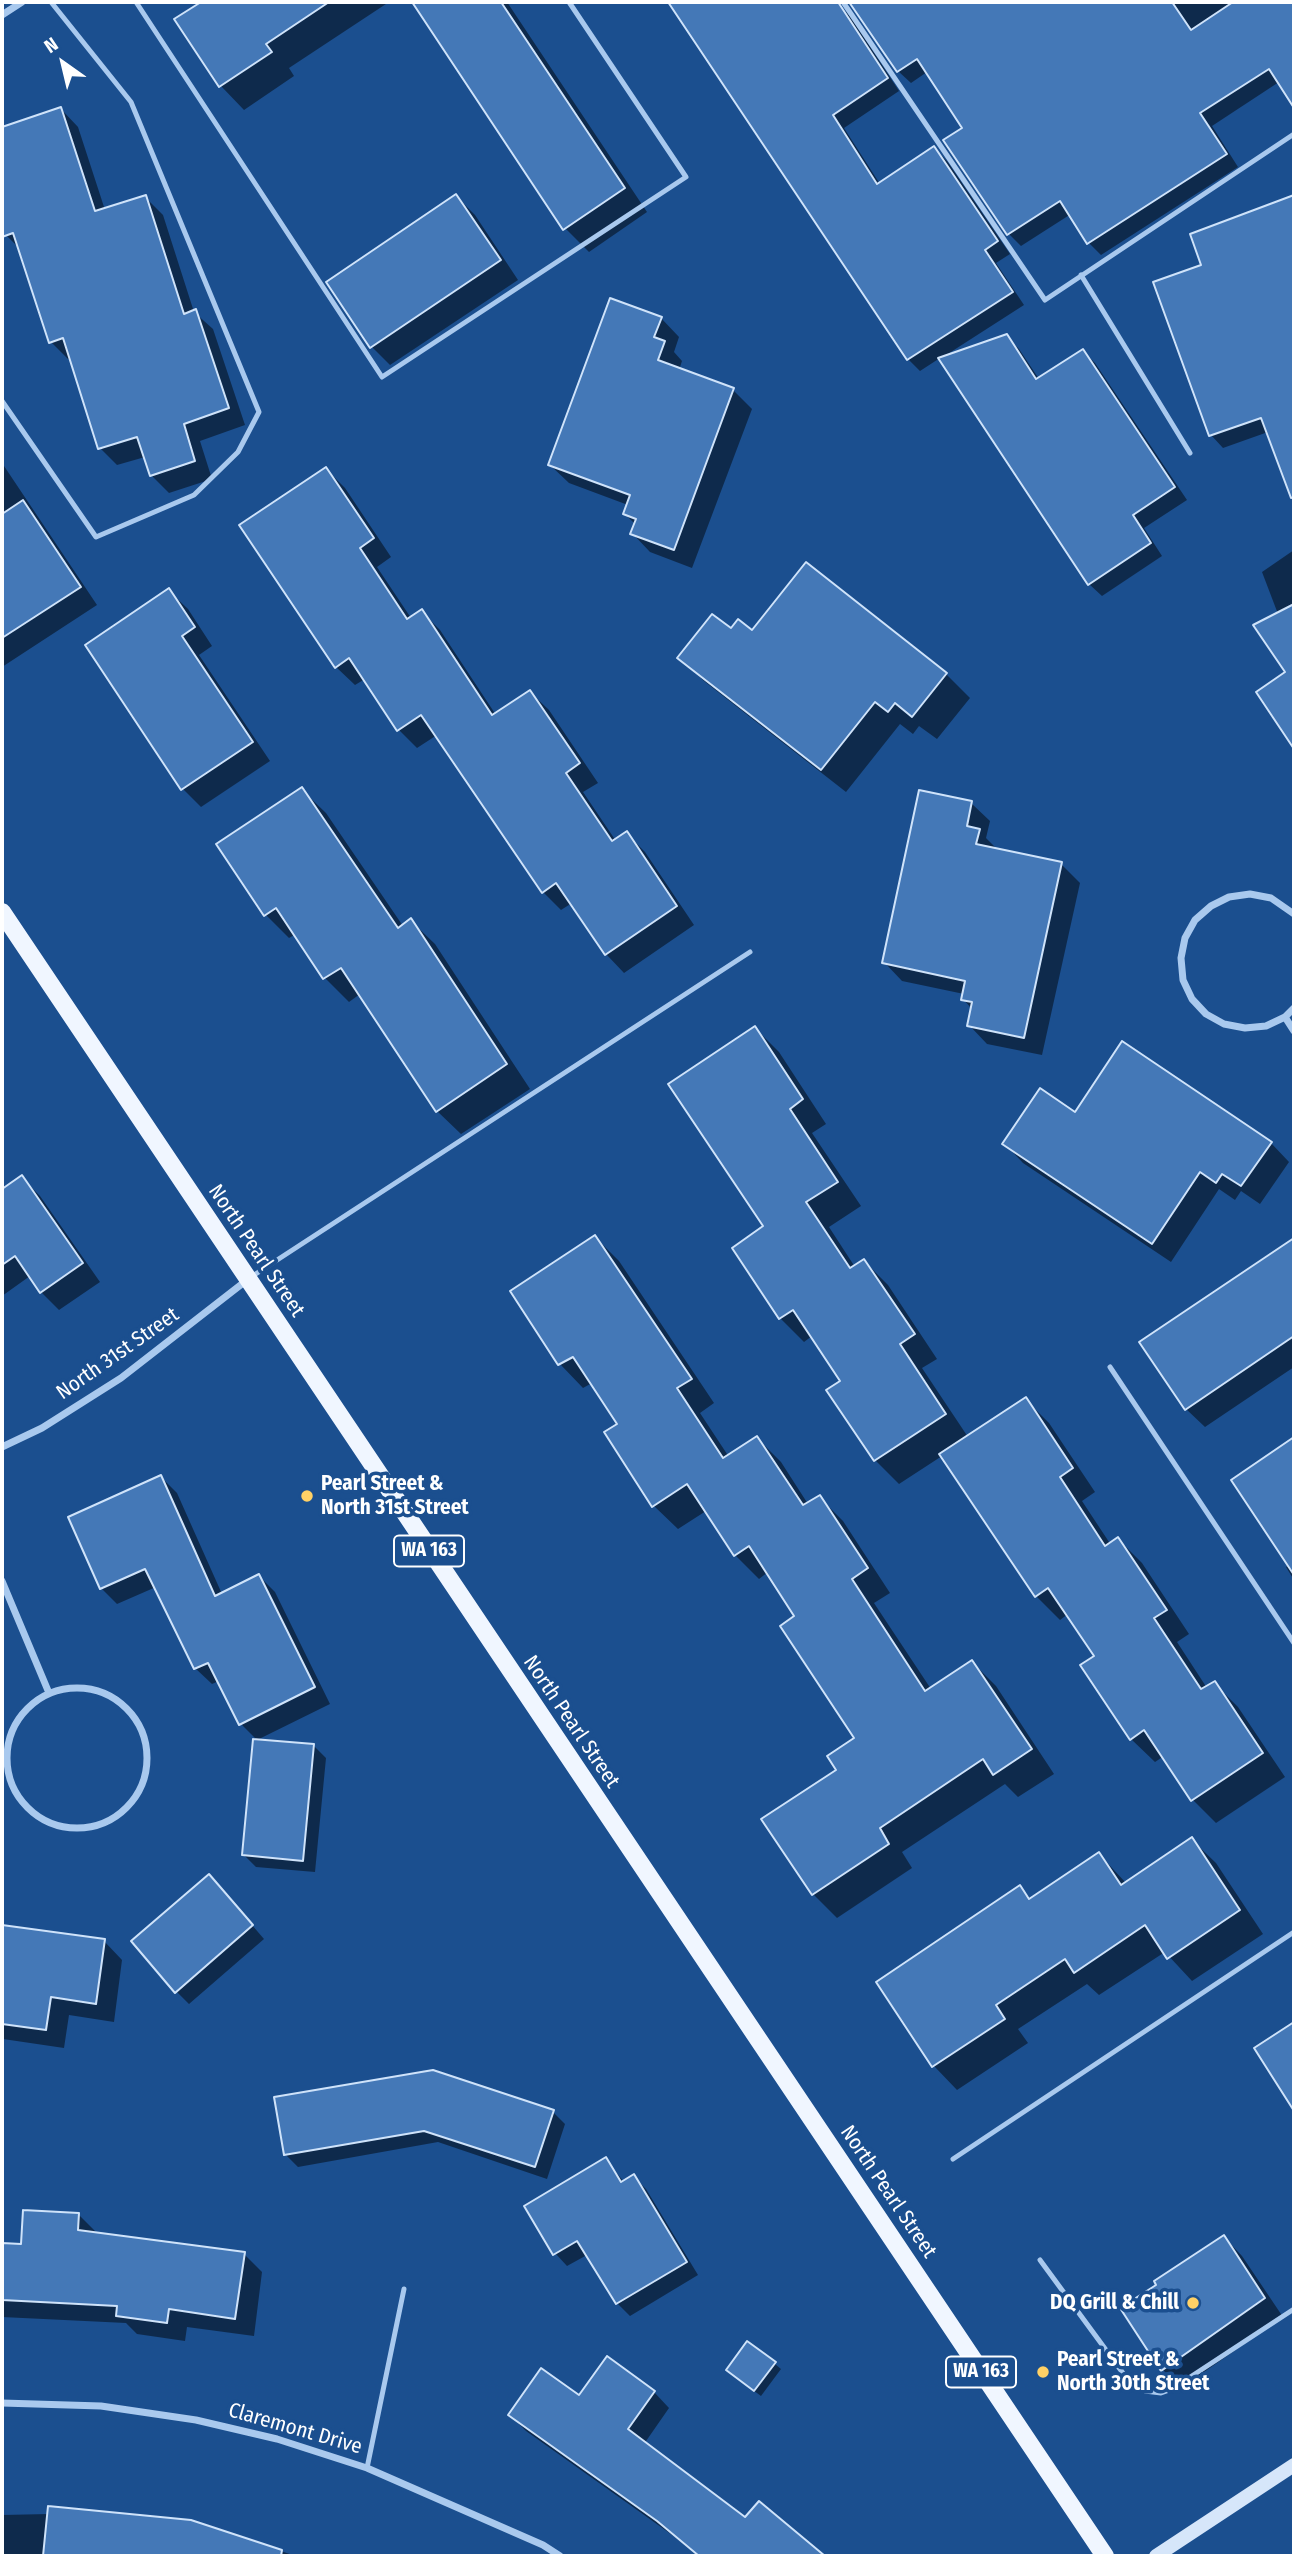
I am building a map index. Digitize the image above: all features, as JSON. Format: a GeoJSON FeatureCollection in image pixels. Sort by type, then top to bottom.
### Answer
{"type":"FeatureCollection","features":[{"type":"Feature","properties":{"kind":"main road","name":"North Pearl Street"},"geometry":{"type":"LineString","coordinates":[[2,912],[1105,2556]]}},
{"type":"Feature","properties":{"kind":"main road"},"geometry":{"type":"LineString","coordinates":[[1156,2556],[1294,2465]]}},
{"type":"Feature","properties":{"kind":"street"},"geometry":{"type":"LineString","coordinates":[[2,15],[22,2]]}},
{"type":"Feature","properties":{"kind":"street"},"geometry":{"type":"LineString","coordinates":[[1294,914],[1271,898],[1251,894],[1229,897],[1211,906],[1195,920],[1185,938],[1181,958],[1183,980],[1192,999],[1206,1014],[1224,1024],[1245,1028],[1266,1026],[1285,1017],[1294,1008]]}},
{"type":"Feature","properties":{"kind":"street"},"geometry":{"type":"LineString","coordinates":[[1285,1017],[1294,1031]]}},
{"type":"Feature","properties":{"kind":"street","name":"North 31st Street"},"geometry":{"type":"LineString","coordinates":[[2,1447],[42,1428],[121,1378],[247,1280]]}},
{"type":"Feature","properties":{"kind":"street"},"geometry":{"type":"LineString","coordinates":[[2,1581],[49,1693]]}},
{"type":"Feature","properties":{"kind":"street"},"geometry":{"type":"LineString","coordinates":[[71,1688],[93,1690],[113,1698],[130,1712],[141,1730],[147,1751],[145,1774],[137,1794],[122,1811],[104,1823],[83,1828],[60,1827],[40,1818],[23,1804],[12,1785],[6,1764],[8,1742],[16,1722],[31,1705],[49,1693],[71,1688]]}},
{"type":"Feature","properties":{"kind":"street","name":"Claremont Drive"},"geometry":{"type":"LineString","coordinates":[[2,2403],[101,2406],[196,2420],[277,2439],[367,2468],[543,2545],[559,2556]]}},
{"type":"Feature","properties":{"kind":"lane"},"geometry":{"type":"LineString","coordinates":[[2,401],[96,537],[194,495],[238,452],[259,412],[131,102],[51,2]]}},
{"type":"Feature","properties":{"kind":"lane"},"geometry":{"type":"LineString","coordinates":[[136,2],[382,377],[686,177],[569,2]]}},
{"type":"Feature","properties":{"kind":"lane"},"geometry":{"type":"LineString","coordinates":[[843,2],[1045,300],[1294,134]]}},
{"type":"Feature","properties":{"kind":"lane"},"geometry":{"type":"LineString","coordinates":[[1081,275],[1190,453]]}},
{"type":"Feature","properties":{"kind":"lane"},"geometry":{"type":"LineString","coordinates":[[247,1280],[750,952]]}},
{"type":"Feature","properties":{"kind":"lane"},"geometry":{"type":"LineString","coordinates":[[1110,1367],[1294,1643]]}},
{"type":"Feature","properties":{"kind":"lane"},"geometry":{"type":"LineString","coordinates":[[953,2159],[1294,1932]]}},
{"type":"Feature","properties":{"kind":"lane"},"geometry":{"type":"LineString","coordinates":[[1040,2260],[1128,2380],[1145,2391],[1161,2393],[1172,2389],[1294,2309]]}},
{"type":"Feature","properties":{"kind":"lane"},"geometry":{"type":"LineString","coordinates":[[367,2468],[404,2289]]}},
{"type":"Feature","properties":{"kind":"building"},"geometry":{"type":"Polygon","coordinates":[[[201,2],[329,2],[266,44],[272,52],[219,87],[174,19],[201,2]]]}},
{"type":"Feature","properties":{"kind":"building"},"geometry":{"type":"Polygon","coordinates":[[[412,2],[501,2],[625,188],[563,230],[412,2]]]}},
{"type":"Feature","properties":{"kind":"building"},"geometry":{"type":"Polygon","coordinates":[[[668,2],[838,2],[888,78],[833,115],[877,184],[934,146],[998,241],[985,250],[1013,292],[907,360],[668,2]]]}},
{"type":"Feature","properties":{"kind":"building"},"geometry":{"type":"Polygon","coordinates":[[[849,2],[1172,2],[1191,30],[1233,2],[1294,2],[1294,108],[1269,69],[1200,113],[1227,154],[1087,244],[1060,201],[1007,235],[943,140],[962,128],[917,59],[897,72],[849,2]]]}},
{"type":"Feature","properties":{"kind":"building"},"geometry":{"type":"Polygon","coordinates":[[[61,107],[95,211],[146,195],[184,314],[196,309],[229,408],[184,424],[195,461],[150,476],[137,437],[98,449],[63,338],[49,343],[13,233],[2,237],[2,127],[61,107]]]}},
{"type":"Feature","properties":{"kind":"building"},"geometry":{"type":"Polygon","coordinates":[[[456,194],[501,260],[370,348],[326,282],[456,194]]]}},
{"type":"Feature","properties":{"kind":"building"},"geometry":{"type":"Polygon","coordinates":[[[1294,195],[1294,497],[1291,498],[1261,418],[1209,436],[1153,282],[1201,265],[1190,234],[1294,195]]]}},
{"type":"Feature","properties":{"kind":"building"},"geometry":{"type":"Polygon","coordinates":[[[610,298],[662,317],[654,337],[665,341],[658,360],[734,388],[674,550],[630,534],[636,519],[623,514],[630,495],[548,465],[610,298]]]}},
{"type":"Feature","properties":{"kind":"building"},"geometry":{"type":"Polygon","coordinates":[[[1007,334],[1036,379],[1083,349],[1175,487],[1133,515],[1151,543],[1088,585],[938,358],[1007,334]]]}},
{"type":"Feature","properties":{"kind":"building"},"geometry":{"type":"Polygon","coordinates":[[[326,467],[374,538],[360,548],[407,619],[422,609],[492,715],[530,690],[580,763],[566,773],[612,841],[627,831],[677,906],[605,955],[556,883],[542,893],[421,715],[397,731],[349,658],[335,668],[239,525],[326,467]]]}},
{"type":"Feature","properties":{"kind":"building"},"geometry":{"type":"Polygon","coordinates":[[[23,500],[81,587],[2,638],[2,514],[23,500]]]}},
{"type":"Feature","properties":{"kind":"building"},"geometry":{"type":"Polygon","coordinates":[[[806,562],[947,673],[912,717],[895,703],[888,712],[875,702],[821,770],[677,658],[712,614],[731,628],[738,619],[752,630],[806,562]]]}},
{"type":"Feature","properties":{"kind":"building"},"geometry":{"type":"Polygon","coordinates":[[[169,588],[195,627],[182,636],[253,742],[181,790],[85,645],[169,588]]]}},
{"type":"Feature","properties":{"kind":"building"},"geometry":{"type":"Polygon","coordinates":[[[1294,604],[1294,749],[1256,692],[1285,672],[1253,625],[1294,604]]]}},
{"type":"Feature","properties":{"kind":"building"},"geometry":{"type":"Polygon","coordinates":[[[302,787],[398,928],[411,918],[507,1064],[436,1112],[341,968],[323,979],[276,908],[264,916],[216,844],[302,787]]]}},
{"type":"Feature","properties":{"kind":"building"},"geometry":{"type":"Polygon","coordinates":[[[919,790],[972,801],[967,826],[980,829],[976,844],[1062,862],[1024,1038],[967,1026],[972,1002],[961,1000],[965,981],[882,963],[919,790]]]}},
{"type":"Feature","properties":{"kind":"building"},"geometry":{"type":"Polygon","coordinates":[[[755,1026],[803,1099],[790,1109],[838,1182],[806,1202],[850,1268],[864,1259],[915,1334],[900,1344],[946,1414],[874,1461],[826,1390],[840,1381],[793,1310],[779,1319],[732,1248],[763,1226],[668,1084],[755,1026]]]}},
{"type":"Feature","properties":{"kind":"building"},"geometry":{"type":"Polygon","coordinates":[[[1122,1041],[1272,1142],[1241,1186],[1222,1174],[1216,1183],[1200,1172],[1152,1244],[1002,1144],[1040,1088],[1075,1112],[1122,1041]]]}},
{"type":"Feature","properties":{"kind":"building"},"geometry":{"type":"Polygon","coordinates":[[[22,1175],[83,1263],[40,1293],[15,1256],[2,1265],[2,1189],[22,1175]]]}},
{"type":"Feature","properties":{"kind":"building"},"geometry":{"type":"Polygon","coordinates":[[[595,1235],[692,1379],[677,1388],[723,1458],[757,1436],[803,1505],[820,1495],[868,1568],[852,1579],[925,1691],[972,1660],[1032,1749],[993,1775],[983,1759],[880,1828],[889,1844],[812,1895],[761,1819],[836,1770],[827,1756],[854,1738],[780,1626],[794,1616],[749,1546],[734,1556],[687,1484],[652,1507],[604,1432],[617,1424],[573,1357],[558,1365],[510,1291],[595,1235]]]}},
{"type":"Feature","properties":{"kind":"building"},"geometry":{"type":"Polygon","coordinates":[[[1294,1238],[1294,1336],[1185,1410],[1139,1342],[1294,1238]]]}},
{"type":"Feature","properties":{"kind":"building"},"geometry":{"type":"Polygon","coordinates":[[[1026,1397],[1073,1468],[1060,1477],[1105,1546],[1118,1537],[1167,1610],[1154,1618],[1201,1689],[1215,1681],[1263,1753],[1191,1801],[1144,1730],[1130,1740],[1080,1665],[1094,1656],[1048,1588],[1035,1597],[939,1454],[1026,1397]]]}},
{"type":"Feature","properties":{"kind":"building"},"geometry":{"type":"Polygon","coordinates":[[[1294,1437],[1294,1575],[1231,1480],[1294,1437]]]}},
{"type":"Feature","properties":{"kind":"building"},"geometry":{"type":"Polygon","coordinates":[[[161,1475],[215,1596],[259,1574],[315,1687],[239,1725],[208,1663],[194,1669],[145,1569],[100,1589],[68,1517],[161,1475]]]}},
{"type":"Feature","properties":{"kind":"building"},"geometry":{"type":"Polygon","coordinates":[[[253,1739],[314,1744],[303,1861],[242,1855],[253,1739]]]}},
{"type":"Feature","properties":{"kind":"building"},"geometry":{"type":"Polygon","coordinates":[[[1192,1837],[1240,1910],[1167,1959],[1145,1925],[1074,1973],[1065,1959],[996,2005],[1005,2019],[932,2067],[876,1982],[1020,1885],[1029,1899],[1099,1852],[1121,1885],[1192,1837]]]}},
{"type":"Feature","properties":{"kind":"building"},"geometry":{"type":"Polygon","coordinates":[[[209,1874],[253,1925],[175,1993],[131,1941],[209,1874]]]}},
{"type":"Feature","properties":{"kind":"building"},"geometry":{"type":"Polygon","coordinates":[[[2,1925],[105,1939],[96,2004],[51,1997],[46,2030],[2,2024],[2,1925]]]}},
{"type":"Feature","properties":{"kind":"building"},"geometry":{"type":"Polygon","coordinates":[[[1294,2022],[1294,2111],[1254,2048],[1294,2022]]]}},
{"type":"Feature","properties":{"kind":"building"},"geometry":{"type":"Polygon","coordinates":[[[433,2070],[554,2110],[535,2167],[424,2131],[284,2155],[274,2097],[433,2070]]]}},
{"type":"Feature","properties":{"kind":"building"},"geometry":{"type":"Polygon","coordinates":[[[606,2157],[621,2182],[634,2174],[687,2262],[616,2304],[577,2241],[553,2255],[524,2206],[606,2157]]]}},
{"type":"Feature","properties":{"kind":"building"},"geometry":{"type":"Polygon","coordinates":[[[23,2210],[79,2213],[78,2230],[245,2252],[235,2319],[169,2309],[167,2323],[116,2316],[117,2306],[2,2300],[2,2243],[21,2244],[23,2210]]]}},
{"type":"Feature","properties":{"kind":"building","name":"DQ Grill & Chill"},"geometry":{"type":"Polygon","coordinates":[[[1224,2235],[1265,2298],[1161,2371],[1120,2308],[1156,2285],[1154,2281],[1224,2235]]]}},
{"type":"Feature","properties":{"kind":"building"},"geometry":{"type":"Polygon","coordinates":[[[747,2341],[776,2362],[754,2391],[726,2370],[747,2341]]]}},
{"type":"Feature","properties":{"kind":"building"},"geometry":{"type":"Polygon","coordinates":[[[607,2356],[655,2391],[628,2429],[745,2517],[759,2501],[825,2556],[699,2556],[657,2521],[508,2415],[541,2368],[579,2395],[607,2356]]]}},
{"type":"Feature","properties":{"kind":"building"},"geometry":{"type":"Polygon","coordinates":[[[48,2506],[191,2520],[282,2550],[281,2556],[43,2556],[48,2506]]]}},
{"type":"Feature","properties":{"kind":"place","name":"Pearl Street & North 31st Street"},"geometry":{"type":"Point","coordinates":[307,1496]}},
{"type":"Feature","properties":{"kind":"place","name":"DQ Grill & Chill"},"geometry":{"type":"Point","coordinates":[1193,2303]}},
{"type":"Feature","properties":{"kind":"place","name":"Pearl Street & North 30th Street"},"geometry":{"type":"Point","coordinates":[1043,2372]}}]}
